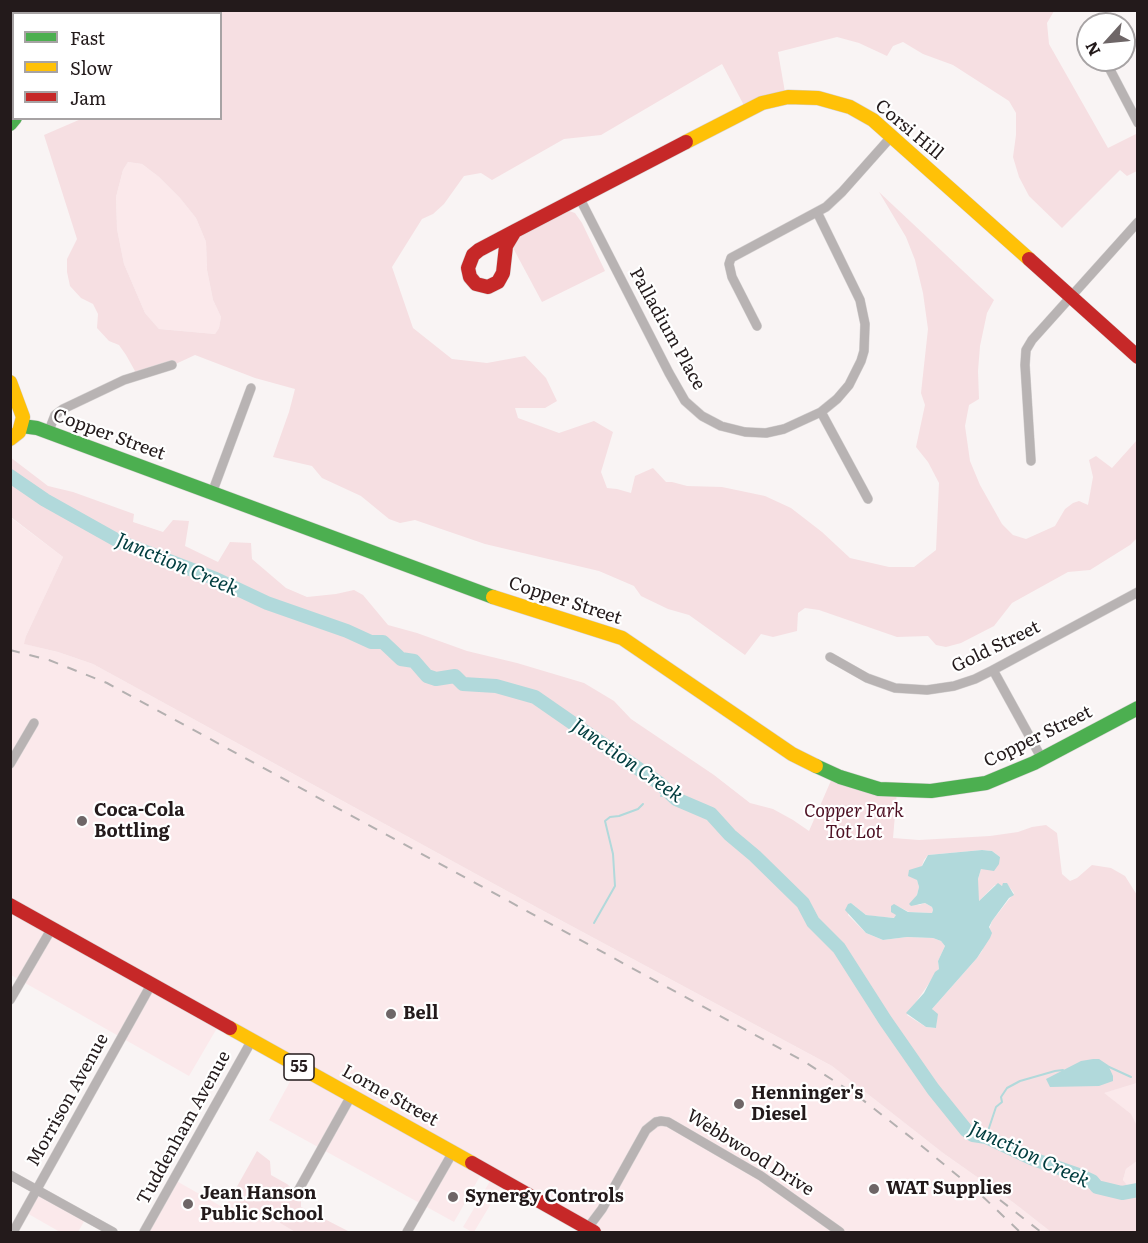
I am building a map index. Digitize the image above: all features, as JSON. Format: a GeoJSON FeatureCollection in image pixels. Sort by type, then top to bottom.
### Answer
{"type":"FeatureCollection","features":[{"type":"Feature","properties":{"kind":"street"},"geometry":{"type":"LineString","coordinates":[[1111,72],[1137,123]]}},
{"type":"Feature","properties":{"kind":"street","name":"Corsi Hill"},"geometry":{"type":"LineString","coordinates":[[515,231],[752,108],[778,98],[808,97],[839,103],[865,115],[891,137],[1137,357]]}},
{"type":"Feature","properties":{"kind":"street"},"geometry":{"type":"LineString","coordinates":[[757,326],[732,277],[729,264],[731,258],[817,212],[842,192],[891,137]]}},
{"type":"Feature","properties":{"kind":"street","name":"Palladium Place"},"geometry":{"type":"LineString","coordinates":[[579,197],[685,401],[702,416],[721,426],[745,432],[766,433],[784,429],[821,412],[843,392],[857,370],[864,351],[865,324],[860,300],[817,212]]}},
{"type":"Feature","properties":{"kind":"street"},"geometry":{"type":"LineString","coordinates":[[1031,461],[1026,350],[1137,222]]}},
{"type":"Feature","properties":{"kind":"street"},"geometry":{"type":"LineString","coordinates":[[48,433],[55,415],[63,409],[124,380],[172,365]]}},
{"type":"Feature","properties":{"kind":"street"},"geometry":{"type":"LineString","coordinates":[[10,381],[23,417],[19,432],[10,439]]}},
{"type":"Feature","properties":{"kind":"street"},"geometry":{"type":"LineString","coordinates":[[213,493],[251,388]]}},
{"type":"Feature","properties":{"kind":"street"},"geometry":{"type":"LineString","coordinates":[[821,412],[868,499]]}},
{"type":"Feature","properties":{"kind":"street","name":"Copper Street"},"geometry":{"type":"LineString","coordinates":[[22,426],[37,428],[467,588],[622,638],[792,754],[824,771],[879,789],[910,792],[950,790],[986,783],[1042,759],[1137,708]]}},
{"type":"Feature","properties":{"kind":"street","name":"Gold Street"},"geometry":{"type":"LineString","coordinates":[[830,657],[876,682],[907,689],[927,690],[954,686],[993,670],[1137,592]]}},
{"type":"Feature","properties":{"kind":"street"},"geometry":{"type":"LineString","coordinates":[[993,670],[1042,759]]}},
{"type":"Feature","properties":{"kind":"street"},"geometry":{"type":"LineString","coordinates":[[10,764],[34,723]]}},
{"type":"Feature","properties":{"kind":"street","name":"Lorne Street"},"geometry":{"type":"LineString","coordinates":[[10,905],[453,1152],[589,1231]]}},
{"type":"Feature","properties":{"kind":"street"},"geometry":{"type":"LineString","coordinates":[[10,1000],[52,928]]}},
{"type":"Feature","properties":{"kind":"street","name":"Morrison Avenue"},"geometry":{"type":"LineString","coordinates":[[13,1233],[152,983]]}},
{"type":"Feature","properties":{"kind":"street","name":"Tuddenham Avenue"},"geometry":{"type":"LineString","coordinates":[[144,1233],[252,1040]]}},
{"type":"Feature","properties":{"kind":"street"},"geometry":{"type":"LineString","coordinates":[[298,1191],[351,1096]]}},
{"type":"Feature","properties":{"kind":"street","name":"Webbwood Drive"},"geometry":{"type":"LineString","coordinates":[[589,1231],[646,1130],[661,1121],[668,1122],[761,1176],[840,1233]]}},
{"type":"Feature","properties":{"kind":"street"},"geometry":{"type":"LineString","coordinates":[[407,1233],[453,1152]]}},
{"type":"Feature","properties":{"kind":"street"},"geometry":{"type":"LineString","coordinates":[[10,1176],[113,1233]]}},
{"type":"Feature","properties":{"kind":"shaded area"},"geometry":{"type":"Polygon","coordinates":[[[128,162],[142,164],[159,177],[196,218],[206,242],[207,270],[213,300],[221,317],[215,334],[159,329],[145,313],[124,264],[117,229],[116,197],[123,170],[128,162]]]}},
{"type":"Feature","properties":{"kind":"shaded area"},"geometry":{"type":"Polygon","coordinates":[[[10,517],[63,557],[26,636],[25,644],[93,664],[832,1066],[943,1153],[1051,1232],[586,1232],[504,1182],[472,1232],[463,1227],[493,1176],[483,1171],[454,1222],[269,1120],[298,1067],[220,1023],[189,1076],[11,975],[10,517]]]}},
{"type":"Feature","properties":{"kind":"shaded area"},"geometry":{"type":"Polygon","coordinates":[[[1137,1083],[1137,1126],[1103,1093],[1137,1083]]]}},
{"type":"Feature","properties":{"kind":"shaded area"},"geometry":{"type":"Polygon","coordinates":[[[1137,1161],[1137,1190],[1132,1191],[1123,1180],[1126,1169],[1137,1161]]]}},
{"type":"Feature","properties":{"kind":"shaded area","name":"Jean Hanson Public School"},"geometry":{"type":"Polygon","coordinates":[[[173,1179],[224,1208],[230,1199],[267,1221],[270,1217],[295,1232],[143,1232],[173,1179]]]}},
{"type":"Feature","properties":{"kind":"shaded area"},"geometry":{"type":"Polygon","coordinates":[[[36,1191],[86,1218],[78,1232],[60,1232],[25,1212],[36,1191]]]}},
{"type":"Feature","properties":{"kind":"green space"},"geometry":{"type":"Polygon","coordinates":[[[11,10],[126,10],[124,12],[12,12],[11,66],[11,10]]]}},
{"type":"Feature","properties":{"kind":"green space"},"geometry":{"type":"Polygon","coordinates":[[[169,11],[1054,11],[1047,23],[1049,44],[1108,148],[1138,133],[1137,171],[1127,176],[1120,170],[1062,228],[1029,196],[1019,177],[1013,157],[1016,113],[1009,101],[953,65],[923,54],[903,42],[893,46],[887,56],[859,43],[837,37],[778,52],[786,98],[747,111],[722,64],[601,135],[564,139],[492,180],[481,173],[464,176],[444,204],[433,214],[422,219],[392,267],[413,328],[452,359],[487,363],[525,356],[546,378],[557,401],[545,408],[515,408],[518,418],[559,433],[594,421],[613,432],[601,472],[607,488],[631,493],[635,476],[653,468],[666,482],[687,486],[722,487],[765,496],[791,508],[850,558],[889,567],[914,567],[936,550],[939,483],[928,462],[916,447],[925,405],[921,393],[928,329],[915,260],[906,237],[879,192],[994,300],[987,313],[980,346],[979,399],[969,405],[965,426],[970,461],[980,485],[1002,524],[1013,535],[1026,539],[1055,526],[1065,509],[1073,503],[1079,501],[1088,505],[1093,477],[1089,460],[1096,456],[1112,468],[1137,440],[1137,538],[1130,545],[1090,570],[1068,572],[1012,603],[994,626],[961,643],[946,647],[936,645],[928,636],[897,637],[819,610],[805,608],[798,613],[797,631],[773,637],[761,634],[745,655],[689,615],[668,609],[641,596],[634,586],[599,571],[485,544],[415,520],[400,523],[389,519],[361,496],[322,478],[312,466],[273,457],[295,389],[255,378],[195,355],[167,368],[124,380],[135,371],[126,355],[119,345],[109,341],[97,328],[98,314],[93,304],[81,298],[70,286],[67,259],[77,239],[44,135],[79,120],[222,120],[222,12],[169,11]],[[128,162],[123,170],[116,197],[117,229],[124,264],[145,313],[159,329],[215,334],[221,317],[213,300],[207,270],[206,242],[196,218],[159,177],[142,164],[128,162]]]}},
{"type":"Feature","properties":{"kind":"green space"},"geometry":{"type":"Polygon","coordinates":[[[569,211],[575,213],[582,223],[605,271],[542,302],[512,246],[521,236],[569,211]]]}},
{"type":"Feature","properties":{"kind":"green space","name":"Copper Park Tot Lot"},"geometry":{"type":"Polygon","coordinates":[[[10,457],[48,486],[73,492],[134,514],[133,522],[163,532],[173,520],[189,521],[185,546],[218,562],[230,542],[251,543],[252,559],[286,588],[307,597],[354,590],[363,595],[388,625],[467,651],[584,683],[614,701],[631,719],[714,775],[750,803],[773,809],[809,831],[833,776],[897,792],[893,838],[919,840],[990,836],[1046,825],[1057,833],[1062,874],[1070,881],[1092,865],[1111,868],[1125,876],[1137,895],[1137,1083],[1104,1093],[1131,1114],[1137,1126],[1137,1161],[1126,1169],[1123,1180],[1132,1191],[1137,1190],[1137,1232],[1051,1232],[943,1153],[832,1066],[93,664],[24,644],[63,557],[11,517],[10,457]],[[992,851],[928,855],[917,880],[919,887],[917,895],[912,902],[919,905],[925,903],[932,907],[932,913],[909,912],[899,907],[895,918],[872,916],[866,915],[851,903],[848,915],[866,933],[883,940],[907,937],[933,938],[941,941],[945,946],[938,961],[939,969],[907,1015],[926,1027],[936,1028],[937,1019],[932,1009],[982,951],[992,921],[1014,893],[1006,883],[1002,886],[995,885],[979,901],[978,879],[981,869],[1000,857],[992,851]]]}},
{"type":"Feature","properties":{"kind":"green space"},"geometry":{"type":"Polygon","coordinates":[[[257,1151],[270,1161],[271,1175],[287,1184],[301,1197],[301,1207],[348,1231],[295,1232],[270,1217],[267,1222],[230,1199],[257,1151]]]}},
{"type":"Feature","properties":{"kind":"water"},"geometry":{"type":"Polygon","coordinates":[[[992,851],[1000,857],[999,864],[994,871],[981,869],[978,879],[979,901],[998,883],[1002,886],[1003,883],[1007,883],[1014,895],[1009,898],[992,921],[989,927],[992,933],[990,938],[977,958],[932,1009],[938,1014],[936,1028],[926,1027],[906,1013],[924,993],[935,972],[939,969],[938,961],[945,946],[941,941],[933,938],[907,937],[883,940],[866,933],[845,910],[851,903],[866,915],[894,918],[896,915],[891,912],[891,906],[894,904],[908,912],[932,913],[932,907],[925,903],[911,906],[909,904],[917,895],[919,887],[917,880],[908,876],[909,870],[922,866],[928,855],[992,851]]]}},
{"type":"Feature","properties":{"kind":"water"},"geometry":{"type":"Polygon","coordinates":[[[1099,1059],[1108,1065],[1113,1081],[1099,1086],[1050,1087],[1046,1079],[1081,1061],[1099,1059]]]}},
{"type":"Feature","properties":{"kind":"waterway","name":"Junction Creek"},"geometry":{"type":"LineString","coordinates":[[10,476],[45,500],[120,542],[216,579],[267,603],[347,631],[371,642],[383,642],[401,659],[414,661],[427,676],[436,679],[455,676],[463,684],[496,686],[535,697],[659,783],[676,799],[711,814],[730,835],[803,903],[813,922],[839,948],[933,1089],[966,1130],[973,1135],[986,1137],[1033,1159],[1079,1175],[1092,1181],[1097,1187],[1122,1193],[1138,1190]]}},
{"type":"Feature","properties":{"kind":"waterway"},"geometry":{"type":"LineString","coordinates":[[661,796],[669,794]]}},
{"type":"Feature","properties":{"kind":"waterway"},"geometry":{"type":"LineString","coordinates":[[594,923],[615,886],[613,854],[605,821],[610,817],[638,809],[643,804]]}},
{"type":"Feature","properties":{"kind":"waterway"},"geometry":{"type":"LineString","coordinates":[[1107,1066],[1131,1077]]}},
{"type":"Feature","properties":{"kind":"waterway"},"geometry":{"type":"LineString","coordinates":[[986,1137],[996,1107],[1002,1102],[1001,1097],[1007,1088],[1020,1081],[1063,1070]]}},
{"type":"Feature","properties":{"kind":"railway"},"geometry":{"type":"LineString","coordinates":[[10,650],[49,660],[107,683],[805,1062],[859,1097],[918,1143],[980,1194],[1020,1232]]}},
{"type":"Feature","properties":{"kind":"railway"},"geometry":{"type":"LineString","coordinates":[[1000,1200],[1041,1232]]}},
{"type":"Feature","properties":{"kind":"traffic: fast"},"geometry":{"type":"LineString","coordinates":[[10,124],[13,120]]}},
{"type":"Feature","properties":{"kind":"traffic: fast"},"geometry":{"type":"LineString","coordinates":[[22,426],[37,428],[493,597]]}},
{"type":"Feature","properties":{"kind":"traffic: fast"},"geometry":{"type":"LineString","coordinates":[[816,766],[840,777],[879,789],[931,791],[986,783],[1034,763],[1138,708]]}},
{"type":"Feature","properties":{"kind":"traffic: slow"},"geometry":{"type":"LineString","coordinates":[[686,142],[762,103],[788,97],[818,98],[850,107],[873,120],[1029,259]]}},
{"type":"Feature","properties":{"kind":"traffic: slow"},"geometry":{"type":"LineString","coordinates":[[10,382],[23,417],[19,432],[10,439]]}},
{"type":"Feature","properties":{"kind":"traffic: slow"},"geometry":{"type":"LineString","coordinates":[[493,597],[622,638],[792,754],[816,766]]}},
{"type":"Feature","properties":{"kind":"traffic: slow"},"geometry":{"type":"LineString","coordinates":[[230,1028],[472,1163]]}},
{"type":"Feature","properties":{"kind":"traffic: jam"},"geometry":{"type":"LineString","coordinates":[[515,231],[506,246],[503,273],[498,282],[488,287],[476,284],[470,277],[468,268],[473,255],[479,250],[515,231],[686,142]]}},
{"type":"Feature","properties":{"kind":"traffic: jam"},"geometry":{"type":"LineString","coordinates":[[1029,259],[1138,357]]}},
{"type":"Feature","properties":{"kind":"traffic: jam"},"geometry":{"type":"LineString","coordinates":[[10,905],[230,1028]]}},
{"type":"Feature","properties":{"kind":"traffic: jam"},"geometry":{"type":"LineString","coordinates":[[472,1163],[594,1232]]}},
{"type":"Feature","properties":{"kind":"place","name":"Coca-Cola Bottling"},"geometry":{"type":"Point","coordinates":[82,821]}},
{"type":"Feature","properties":{"kind":"place","name":"Bell"},"geometry":{"type":"Point","coordinates":[391,1014]}},
{"type":"Feature","properties":{"kind":"place","name":"Henninger's Diesel"},"geometry":{"type":"Point","coordinates":[739,1104]}},
{"type":"Feature","properties":{"kind":"place","name":"WAT Supplies"},"geometry":{"type":"Point","coordinates":[874,1189]}},
{"type":"Feature","properties":{"kind":"place","name":"Synergy Controls"},"geometry":{"type":"Point","coordinates":[453,1197]}},
{"type":"Feature","properties":{"kind":"place","name":"Jean Hanson Public School"},"geometry":{"type":"Point","coordinates":[188,1204]}}]}
